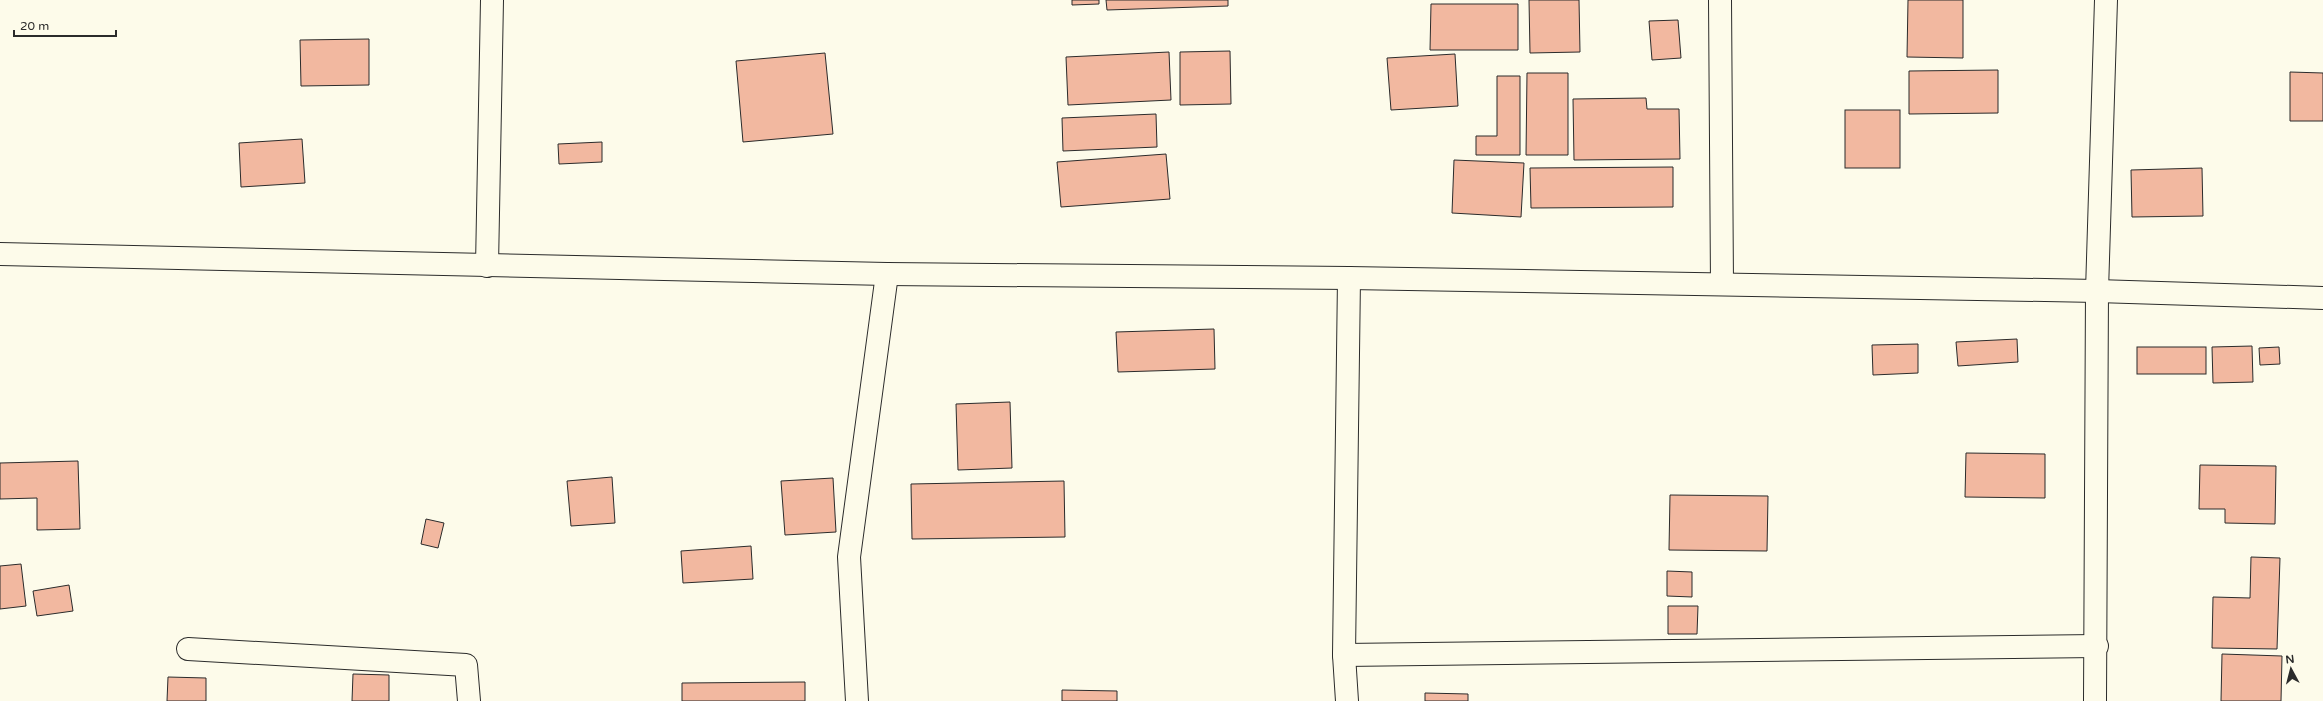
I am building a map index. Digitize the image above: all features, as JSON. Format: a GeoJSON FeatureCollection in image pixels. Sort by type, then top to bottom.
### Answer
{"type":"FeatureCollection","features":[{"type":"Feature","properties":{"kind":"street"},"geometry":{"type":"LineString","coordinates":[[487,266],[492,0]]}},
{"type":"Feature","properties":{"kind":"street"},"geometry":{"type":"LineString","coordinates":[[1720,0],[1722,284]]}},
{"type":"Feature","properties":{"kind":"street"},"geometry":{"type":"LineString","coordinates":[[2095,701],[2097,646],[2097,291],[2106,0]]}},
{"type":"Feature","properties":{"kind":"street"},"geometry":{"type":"LineString","coordinates":[[0,254],[888,274],[1349,278],[1722,284],[2097,291],[2323,298]]}},
{"type":"Feature","properties":{"kind":"street"},"geometry":{"type":"LineString","coordinates":[[858,701],[849,557],[888,274]]}},
{"type":"Feature","properties":{"kind":"street"},"geometry":{"type":"LineString","coordinates":[[1347,701],[1344,655],[1349,278]]}},
{"type":"Feature","properties":{"kind":"street"},"geometry":{"type":"LineString","coordinates":[[1344,655],[2097,646]]}},
{"type":"Feature","properties":{"kind":"street"},"geometry":{"type":"LineString","coordinates":[[188,649],[466,665],[469,701]]}},
{"type":"Feature","properties":{"kind":"building"},"geometry":{"type":"Polygon","coordinates":[[[1072,0],[1099,0],[1099,4],[1072,5],[1072,0]]]}},
{"type":"Feature","properties":{"kind":"building"},"geometry":{"type":"Polygon","coordinates":[[[1106,0],[1228,0],[1228,6],[1107,10],[1106,0]]]}},
{"type":"Feature","properties":{"kind":"building"},"geometry":{"type":"Polygon","coordinates":[[[1529,0],[1579,0],[1580,52],[1530,53],[1529,0]]]}},
{"type":"Feature","properties":{"kind":"building"},"geometry":{"type":"Polygon","coordinates":[[[1908,0],[1963,0],[1963,58],[1907,57],[1908,0]]]}},
{"type":"Feature","properties":{"kind":"building"},"geometry":{"type":"Polygon","coordinates":[[[1431,4],[1518,4],[1518,50],[1430,50],[1431,4]]]}},
{"type":"Feature","properties":{"kind":"building"},"geometry":{"type":"Polygon","coordinates":[[[1678,20],[1681,58],[1652,60],[1649,21],[1678,20]]]}},
{"type":"Feature","properties":{"kind":"building"},"geometry":{"type":"Polygon","coordinates":[[[369,39],[369,85],[301,86],[300,40],[369,39]]]}},
{"type":"Feature","properties":{"kind":"building"},"geometry":{"type":"Polygon","coordinates":[[[1230,51],[1231,104],[1180,105],[1180,52],[1230,51]]]}},
{"type":"Feature","properties":{"kind":"building"},"geometry":{"type":"Polygon","coordinates":[[[1169,52],[1171,100],[1068,105],[1066,57],[1169,52]]]}},
{"type":"Feature","properties":{"kind":"building"},"geometry":{"type":"Polygon","coordinates":[[[825,53],[833,134],[743,142],[736,61],[825,53]]]}},
{"type":"Feature","properties":{"kind":"building"},"geometry":{"type":"Polygon","coordinates":[[[1455,54],[1458,106],[1391,110],[1387,58],[1455,54]]]}},
{"type":"Feature","properties":{"kind":"building"},"geometry":{"type":"Polygon","coordinates":[[[1998,70],[1998,113],[1909,114],[1909,71],[1998,70]]]}},
{"type":"Feature","properties":{"kind":"building"},"geometry":{"type":"Polygon","coordinates":[[[2290,72],[2323,73],[2323,121],[2290,121],[2290,72]]]}},
{"type":"Feature","properties":{"kind":"building"},"geometry":{"type":"Polygon","coordinates":[[[1527,73],[1568,73],[1568,155],[1526,155],[1527,73]]]}},
{"type":"Feature","properties":{"kind":"building"},"geometry":{"type":"Polygon","coordinates":[[[1497,76],[1520,76],[1520,155],[1476,155],[1476,136],[1497,136],[1497,76]]]}},
{"type":"Feature","properties":{"kind":"building"},"geometry":{"type":"Polygon","coordinates":[[[1646,98],[1647,109],[1679,109],[1680,159],[1574,160],[1573,99],[1646,98]]]}},
{"type":"Feature","properties":{"kind":"building"},"geometry":{"type":"Polygon","coordinates":[[[1845,110],[1900,110],[1900,168],[1845,168],[1845,110]]]}},
{"type":"Feature","properties":{"kind":"building"},"geometry":{"type":"Polygon","coordinates":[[[1156,114],[1157,147],[1063,151],[1062,118],[1156,114]]]}},
{"type":"Feature","properties":{"kind":"building"},"geometry":{"type":"Polygon","coordinates":[[[302,139],[305,183],[241,187],[239,143],[302,139]]]}},
{"type":"Feature","properties":{"kind":"building"},"geometry":{"type":"Polygon","coordinates":[[[602,142],[602,162],[559,164],[558,144],[602,142]]]}},
{"type":"Feature","properties":{"kind":"building"},"geometry":{"type":"Polygon","coordinates":[[[1166,154],[1170,199],[1061,207],[1057,162],[1166,154]]]}},
{"type":"Feature","properties":{"kind":"building"},"geometry":{"type":"Polygon","coordinates":[[[1454,160],[1524,163],[1521,217],[1452,213],[1454,160]]]}},
{"type":"Feature","properties":{"kind":"building"},"geometry":{"type":"Polygon","coordinates":[[[1673,167],[1673,207],[1531,208],[1530,168],[1673,167]]]}},
{"type":"Feature","properties":{"kind":"building"},"geometry":{"type":"Polygon","coordinates":[[[2202,168],[2203,216],[2132,217],[2131,170],[2202,168]]]}},
{"type":"Feature","properties":{"kind":"building"},"geometry":{"type":"Polygon","coordinates":[[[1214,329],[1215,369],[1118,372],[1116,332],[1214,329]]]}},
{"type":"Feature","properties":{"kind":"building"},"geometry":{"type":"Polygon","coordinates":[[[2017,339],[2018,362],[1958,366],[1956,342],[2017,339]]]}},
{"type":"Feature","properties":{"kind":"building"},"geometry":{"type":"Polygon","coordinates":[[[1918,344],[1918,373],[1873,375],[1872,345],[1918,344]]]}},
{"type":"Feature","properties":{"kind":"building"},"geometry":{"type":"Polygon","coordinates":[[[2252,346],[2253,382],[2213,383],[2212,347],[2252,346]]]}},
{"type":"Feature","properties":{"kind":"building"},"geometry":{"type":"Polygon","coordinates":[[[2137,347],[2206,347],[2206,374],[2137,374],[2137,347]]]}},
{"type":"Feature","properties":{"kind":"building"},"geometry":{"type":"Polygon","coordinates":[[[2279,347],[2280,364],[2260,365],[2259,348],[2279,347]]]}},
{"type":"Feature","properties":{"kind":"building"},"geometry":{"type":"Polygon","coordinates":[[[1010,402],[1012,468],[958,470],[956,404],[1010,402]]]}},
{"type":"Feature","properties":{"kind":"building"},"geometry":{"type":"Polygon","coordinates":[[[1966,453],[2045,454],[2045,498],[1965,497],[1966,453]]]}},
{"type":"Feature","properties":{"kind":"building"},"geometry":{"type":"Polygon","coordinates":[[[78,461],[80,529],[37,530],[37,498],[0,499],[0,463],[78,461]]]}},
{"type":"Feature","properties":{"kind":"building"},"geometry":{"type":"Polygon","coordinates":[[[2200,465],[2276,466],[2275,524],[2225,523],[2225,509],[2199,509],[2200,465]]]}},
{"type":"Feature","properties":{"kind":"building"},"geometry":{"type":"Polygon","coordinates":[[[612,477],[615,523],[571,526],[567,481],[612,477]]]}},
{"type":"Feature","properties":{"kind":"building"},"geometry":{"type":"Polygon","coordinates":[[[833,478],[836,532],[785,535],[781,481],[833,478]]]}},
{"type":"Feature","properties":{"kind":"building"},"geometry":{"type":"Polygon","coordinates":[[[1064,481],[1065,537],[912,539],[911,484],[1064,481]]]}},
{"type":"Feature","properties":{"kind":"building"},"geometry":{"type":"Polygon","coordinates":[[[1670,495],[1768,496],[1767,551],[1669,550],[1670,495]]]}},
{"type":"Feature","properties":{"kind":"building"},"geometry":{"type":"Polygon","coordinates":[[[426,519],[444,523],[438,548],[421,544],[426,519]]]}},
{"type":"Feature","properties":{"kind":"building"},"geometry":{"type":"Polygon","coordinates":[[[751,546],[753,579],[683,583],[681,551],[751,546]]]}},
{"type":"Feature","properties":{"kind":"building"},"geometry":{"type":"Polygon","coordinates":[[[2251,557],[2280,558],[2277,649],[2212,648],[2213,597],[2250,598],[2251,557]]]}},
{"type":"Feature","properties":{"kind":"building"},"geometry":{"type":"Polygon","coordinates":[[[21,564],[26,606],[0,609],[0,566],[21,564]]]}},
{"type":"Feature","properties":{"kind":"building"},"geometry":{"type":"Polygon","coordinates":[[[1667,571],[1692,572],[1692,597],[1667,596],[1667,571]]]}},
{"type":"Feature","properties":{"kind":"building"},"geometry":{"type":"Polygon","coordinates":[[[69,585],[73,611],[37,616],[33,591],[69,585]]]}},
{"type":"Feature","properties":{"kind":"building"},"geometry":{"type":"Polygon","coordinates":[[[1668,606],[1698,606],[1697,634],[1668,634],[1668,606]]]}},
{"type":"Feature","properties":{"kind":"building"},"geometry":{"type":"Polygon","coordinates":[[[2222,654],[2282,656],[2281,701],[2221,701],[2222,654]]]}},
{"type":"Feature","properties":{"kind":"building"},"geometry":{"type":"Polygon","coordinates":[[[353,674],[389,675],[389,701],[352,701],[353,674]]]}},
{"type":"Feature","properties":{"kind":"building"},"geometry":{"type":"Polygon","coordinates":[[[168,677],[206,678],[206,701],[167,701],[168,677]]]}},
{"type":"Feature","properties":{"kind":"building"},"geometry":{"type":"Polygon","coordinates":[[[805,682],[805,701],[682,701],[682,683],[805,682]]]}},
{"type":"Feature","properties":{"kind":"building"},"geometry":{"type":"Polygon","coordinates":[[[1062,690],[1117,691],[1117,701],[1062,701],[1062,690]]]}},
{"type":"Feature","properties":{"kind":"building"},"geometry":{"type":"Polygon","coordinates":[[[1425,693],[1468,694],[1468,701],[1425,701],[1425,693]]]}}]}
